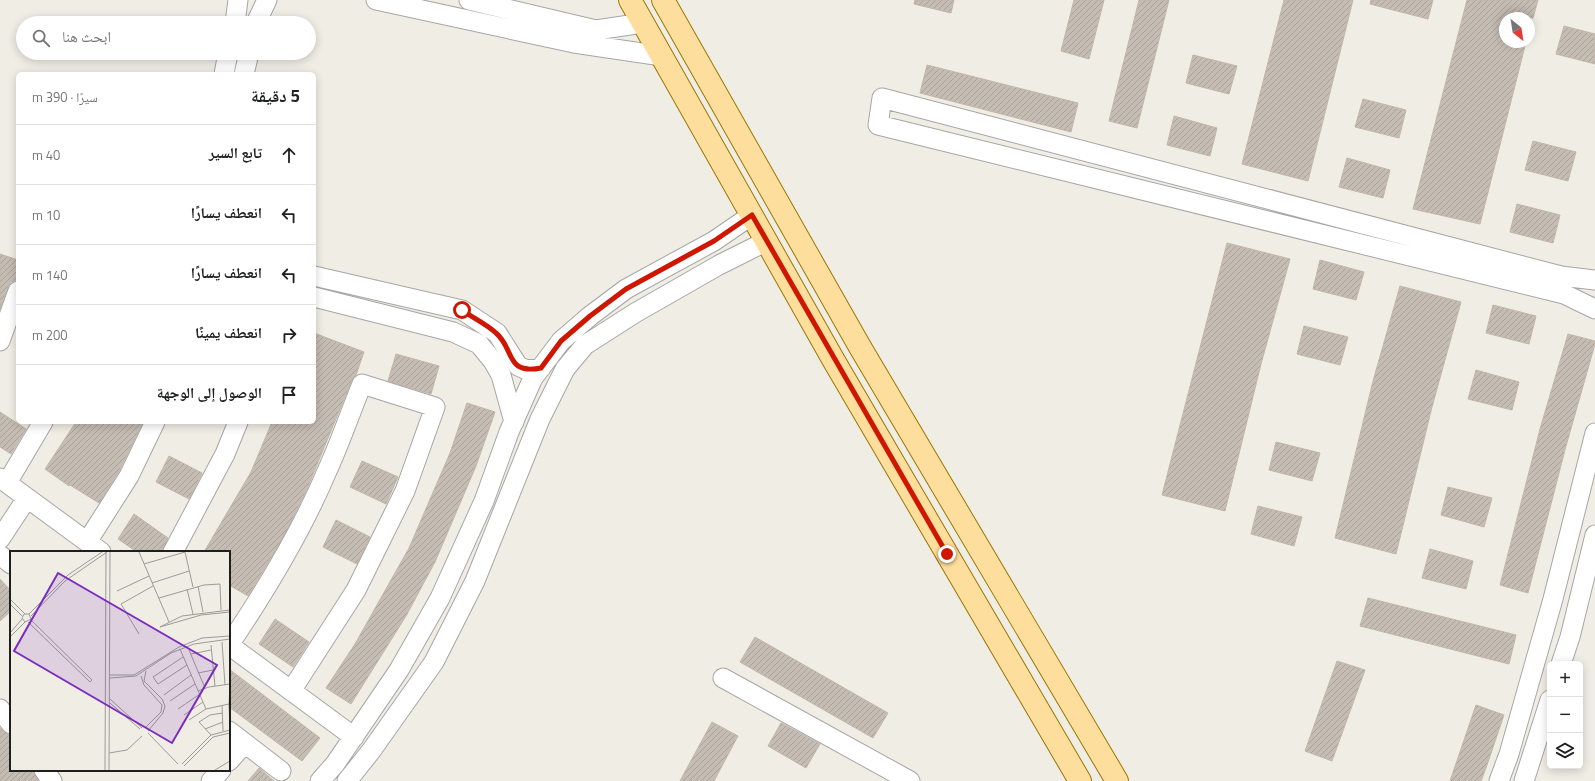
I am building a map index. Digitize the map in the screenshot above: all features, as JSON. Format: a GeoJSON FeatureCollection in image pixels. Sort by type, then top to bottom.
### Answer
{"type":"FeatureCollection","features":[{"type":"Feature","properties":{"kind":"main road"},"geometry":{"type":"LineString","coordinates":[[630,0],[834,361],[1080,781]]}},
{"type":"Feature","properties":{"kind":"main road"},"geometry":{"type":"LineString","coordinates":[[663,0],[860,347],[1117,781]]}},
{"type":"Feature","properties":{"kind":"street"},"geometry":{"type":"LineString","coordinates":[[236,16],[238,0]]}},
{"type":"Feature","properties":{"kind":"street"},"geometry":{"type":"LineString","coordinates":[[259,16],[267,0]]}},
{"type":"Feature","properties":{"kind":"street"},"geometry":{"type":"LineString","coordinates":[[376,0],[574,43],[662,56]]}},
{"type":"Feature","properties":{"kind":"street"},"geometry":{"type":"LineString","coordinates":[[470,0],[596,30],[643,23]]}},
{"type":"Feature","properties":{"kind":"street"},"geometry":{"type":"LineString","coordinates":[[224,72],[227,60]]}},
{"type":"Feature","properties":{"kind":"street"},"geometry":{"type":"LineString","coordinates":[[244,72],[247,60]]}},
{"type":"Feature","properties":{"kind":"street"},"geometry":{"type":"LineString","coordinates":[[1595,280],[1561,276],[882,98],[878,124],[1564,294],[1595,309]]}},
{"type":"Feature","properties":{"kind":"street"},"geometry":{"type":"LineString","coordinates":[[320,781],[335,764],[399,670],[440,598],[484,501],[514,422],[533,378],[561,341],[590,316],[620,294],[714,241],[752,215]]}},
{"type":"Feature","properties":{"kind":"street"},"geometry":{"type":"LineString","coordinates":[[347,781],[371,751],[434,662],[475,582],[540,419],[565,369],[585,345],[635,313],[718,265],[767,241]]}},
{"type":"Feature","properties":{"kind":"street"},"geometry":{"type":"LineString","coordinates":[[316,276],[462,310],[497,333],[518,366],[527,370],[541,368]]}},
{"type":"Feature","properties":{"kind":"street"},"geometry":{"type":"LineString","coordinates":[[0,341],[16,297]]}},
{"type":"Feature","properties":{"kind":"street"},"geometry":{"type":"LineString","coordinates":[[316,297],[432,326],[452,332],[479,344],[494,361],[514,422]]}},
{"type":"Feature","properties":{"kind":"street"},"geometry":{"type":"LineString","coordinates":[[230,644],[256,605],[284,558],[327,472],[362,384],[435,407],[405,491],[356,590],[291,691]]}},
{"type":"Feature","properties":{"kind":"street"},"geometry":{"type":"LineString","coordinates":[[42,424],[3,480],[94,547],[154,424]]}},
{"type":"Feature","properties":{"kind":"street"},"geometry":{"type":"LineString","coordinates":[[174,551],[225,454],[237,424]]}},
{"type":"Feature","properties":{"kind":"street"},"geometry":{"type":"LineString","coordinates":[[1499,781],[1509,754],[1553,599],[1595,434]]}},
{"type":"Feature","properties":{"kind":"street"},"geometry":{"type":"LineString","coordinates":[[0,539],[27,498]]}},
{"type":"Feature","properties":{"kind":"street"},"geometry":{"type":"LineString","coordinates":[[1562,661],[1570,637],[1595,535]]}},
{"type":"Feature","properties":{"kind":"street"},"geometry":{"type":"LineString","coordinates":[[0,555],[10,563]]}},
{"type":"Feature","properties":{"kind":"street"},"geometry":{"type":"LineString","coordinates":[[230,646],[354,737]]}},
{"type":"Feature","properties":{"kind":"street"},"geometry":{"type":"LineString","coordinates":[[723,678],[910,781]]}},
{"type":"Feature","properties":{"kind":"street"},"geometry":{"type":"LineString","coordinates":[[0,708],[10,723]]}},
{"type":"Feature","properties":{"kind":"street"},"geometry":{"type":"LineString","coordinates":[[1524,781],[1547,709]]}},
{"type":"Feature","properties":{"kind":"street"},"geometry":{"type":"LineString","coordinates":[[230,732],[281,771]]}},
{"type":"Feature","properties":{"kind":"street"},"geometry":{"type":"LineString","coordinates":[[230,760],[245,743]]}},
{"type":"Feature","properties":{"kind":"street"},"geometry":{"type":"LineString","coordinates":[[45,771],[52,781]]}},
{"type":"Feature","properties":{"kind":"street"},"geometry":{"type":"LineString","coordinates":[[211,781],[220,771]]}},
{"type":"Feature","properties":{"kind":"building"},"geometry":{"type":"Polygon","coordinates":[[[915,0],[954,0],[951,13],[914,4],[915,0]]]}},
{"type":"Feature","properties":{"kind":"building"},"geometry":{"type":"Polygon","coordinates":[[[1074,0],[1104,0],[1089,59],[1061,51],[1074,0]]]}},
{"type":"Feature","properties":{"kind":"building"},"geometry":{"type":"Polygon","coordinates":[[[1139,0],[1169,0],[1137,128],[1109,121],[1139,0]]]}},
{"type":"Feature","properties":{"kind":"building"},"geometry":{"type":"Polygon","coordinates":[[[1284,0],[1353,0],[1308,181],[1242,164],[1284,0]]]}},
{"type":"Feature","properties":{"kind":"building"},"geometry":{"type":"Polygon","coordinates":[[[1371,0],[1433,0],[1428,19],[1370,4],[1371,0]]]}},
{"type":"Feature","properties":{"kind":"building"},"geometry":{"type":"Polygon","coordinates":[[[1467,0],[1538,0],[1535,12],[1499,12],[1499,48],[1524,48],[1480,224],[1413,209],[1467,0]]]}},
{"type":"Feature","properties":{"kind":"building"},"geometry":{"type":"Polygon","coordinates":[[[1564,26],[1595,34],[1595,64],[1556,54],[1564,26]]]}},
{"type":"Feature","properties":{"kind":"building"},"geometry":{"type":"Polygon","coordinates":[[[1193,55],[1237,66],[1229,94],[1186,83],[1193,55]]]}},
{"type":"Feature","properties":{"kind":"building"},"geometry":{"type":"Polygon","coordinates":[[[927,65],[1078,103],[1071,132],[920,93],[927,65]]]}},
{"type":"Feature","properties":{"kind":"building"},"geometry":{"type":"Polygon","coordinates":[[[1363,99],[1406,110],[1399,138],[1355,127],[1363,99]]]}},
{"type":"Feature","properties":{"kind":"building"},"geometry":{"type":"Polygon","coordinates":[[[1174,116],[1217,128],[1210,156],[1167,145],[1174,116]]]}},
{"type":"Feature","properties":{"kind":"building"},"geometry":{"type":"Polygon","coordinates":[[[1533,141],[1576,152],[1568,181],[1525,170],[1533,141]]]}},
{"type":"Feature","properties":{"kind":"building"},"geometry":{"type":"Polygon","coordinates":[[[1347,158],[1390,170],[1383,198],[1339,187],[1347,158]]]}},
{"type":"Feature","properties":{"kind":"building"},"geometry":{"type":"Polygon","coordinates":[[[1517,204],[1560,215],[1553,243],[1510,232],[1517,204]]]}},
{"type":"Feature","properties":{"kind":"building"},"geometry":{"type":"Polygon","coordinates":[[[1227,243],[1290,259],[1261,364],[1225,511],[1162,495],[1227,243]]]}},
{"type":"Feature","properties":{"kind":"building"},"geometry":{"type":"Polygon","coordinates":[[[0,254],[16,259],[16,280],[11,282],[8,287],[0,309],[0,254]]]}},
{"type":"Feature","properties":{"kind":"building"},"geometry":{"type":"Polygon","coordinates":[[[1320,260],[1364,272],[1356,300],[1313,289],[1320,260]]]}},
{"type":"Feature","properties":{"kind":"building"},"geometry":{"type":"Polygon","coordinates":[[[1400,286],[1461,302],[1432,407],[1396,554],[1335,538],[1373,381],[1400,286]]]}},
{"type":"Feature","properties":{"kind":"building"},"geometry":{"type":"Polygon","coordinates":[[[1493,305],[1536,316],[1529,344],[1486,333],[1493,305]]]}},
{"type":"Feature","properties":{"kind":"building"},"geometry":{"type":"Polygon","coordinates":[[[1304,326],[1348,337],[1340,365],[1297,354],[1304,326]]]}},
{"type":"Feature","properties":{"kind":"building"},"geometry":{"type":"Polygon","coordinates":[[[316,334],[364,352],[356,375],[352,380],[307,489],[285,534],[248,596],[230,586],[230,551],[205,551],[251,472],[271,424],[316,424],[316,334]]]}},
{"type":"Feature","properties":{"kind":"building"},"geometry":{"type":"Polygon","coordinates":[[[1568,334],[1595,341],[1595,344],[1566,446],[1528,593],[1500,585],[1540,429],[1568,334]]]}},
{"type":"Feature","properties":{"kind":"building"},"geometry":{"type":"Polygon","coordinates":[[[396,354],[439,366],[431,394],[388,381],[396,354]]]}},
{"type":"Feature","properties":{"kind":"building"},"geometry":{"type":"Polygon","coordinates":[[[1476,370],[1519,382],[1512,410],[1468,399],[1476,370]]]}},
{"type":"Feature","properties":{"kind":"building"},"geometry":{"type":"Polygon","coordinates":[[[467,403],[495,412],[476,466],[435,562],[406,616],[351,704],[326,688],[355,644],[409,548],[450,453],[467,403]]]}},
{"type":"Feature","properties":{"kind":"building"},"geometry":{"type":"Polygon","coordinates":[[[0,412],[16,422],[16,424],[26,429],[11,454],[0,447],[0,412]]]}},
{"type":"Feature","properties":{"kind":"building"},"geometry":{"type":"Polygon","coordinates":[[[75,424],[142,424],[119,471],[99,503],[70,485],[69,486],[45,469],[75,424]]]}},
{"type":"Feature","properties":{"kind":"building"},"geometry":{"type":"Polygon","coordinates":[[[1276,442],[1320,453],[1312,481],[1269,470],[1276,442]]]}},
{"type":"Feature","properties":{"kind":"building"},"geometry":{"type":"Polygon","coordinates":[[[169,456],[202,473],[189,499],[156,482],[169,456]]]}},
{"type":"Feature","properties":{"kind":"building"},"geometry":{"type":"Polygon","coordinates":[[[362,461],[398,477],[386,504],[350,487],[362,461]]]}},
{"type":"Feature","properties":{"kind":"building"},"geometry":{"type":"Polygon","coordinates":[[[1448,487],[1492,498],[1484,527],[1441,515],[1448,487]]]}},
{"type":"Feature","properties":{"kind":"building"},"geometry":{"type":"Polygon","coordinates":[[[1258,506],[1302,517],[1294,546],[1251,534],[1258,506]]]}},
{"type":"Feature","properties":{"kind":"building"},"geometry":{"type":"Polygon","coordinates":[[[134,514],[168,538],[162,551],[136,551],[118,539],[134,514]]]}},
{"type":"Feature","properties":{"kind":"building"},"geometry":{"type":"Polygon","coordinates":[[[336,520],[370,537],[357,564],[323,547],[336,520]]]}},
{"type":"Feature","properties":{"kind":"building"},"geometry":{"type":"Polygon","coordinates":[[[1430,549],[1473,561],[1466,589],[1422,578],[1430,549]]]}},
{"type":"Feature","properties":{"kind":"building"},"geometry":{"type":"Polygon","coordinates":[[[0,579],[10,590],[10,612],[0,621],[0,579]]]}},
{"type":"Feature","properties":{"kind":"building"},"geometry":{"type":"Polygon","coordinates":[[[1368,598],[1516,635],[1509,664],[1360,626],[1368,598]]]}},
{"type":"Feature","properties":{"kind":"building"},"geometry":{"type":"Polygon","coordinates":[[[275,619],[309,642],[293,667],[259,644],[275,619]]]}},
{"type":"Feature","properties":{"kind":"building"},"geometry":{"type":"Polygon","coordinates":[[[755,637],[888,713],[873,738],[740,662],[755,637]]]}},
{"type":"Feature","properties":{"kind":"building"},"geometry":{"type":"Polygon","coordinates":[[[1337,661],[1365,670],[1332,761],[1305,751],[1337,661]]]}},
{"type":"Feature","properties":{"kind":"building"},"geometry":{"type":"Polygon","coordinates":[[[230,670],[320,738],[302,761],[230,708],[230,670]]]}},
{"type":"Feature","properties":{"kind":"building"},"geometry":{"type":"Polygon","coordinates":[[[1476,705],[1504,715],[1486,768],[1481,781],[1450,781],[1476,705]]]}},
{"type":"Feature","properties":{"kind":"building"},"geometry":{"type":"Polygon","coordinates":[[[712,722],[738,736],[714,781],[680,781],[712,722]]]}},
{"type":"Feature","properties":{"kind":"building"},"geometry":{"type":"Polygon","coordinates":[[[781,723],[820,744],[806,768],[768,746],[781,723]]]}},
{"type":"Feature","properties":{"kind":"building"},"geometry":{"type":"Polygon","coordinates":[[[0,728],[10,736],[10,771],[33,771],[38,781],[0,781],[0,728]]]}},
{"type":"Feature","properties":{"kind":"building"},"geometry":{"type":"Polygon","coordinates":[[[259,768],[274,781],[248,781],[259,768]]]}},
{"type":"Feature","properties":{"kind":"route"},"geometry":{"type":"LineString","coordinates":[[462,310],[497,333],[518,366],[527,370],[541,368],[561,341],[590,316],[626,289],[714,241],[752,215],[834,361],[947,554]]}}]}
